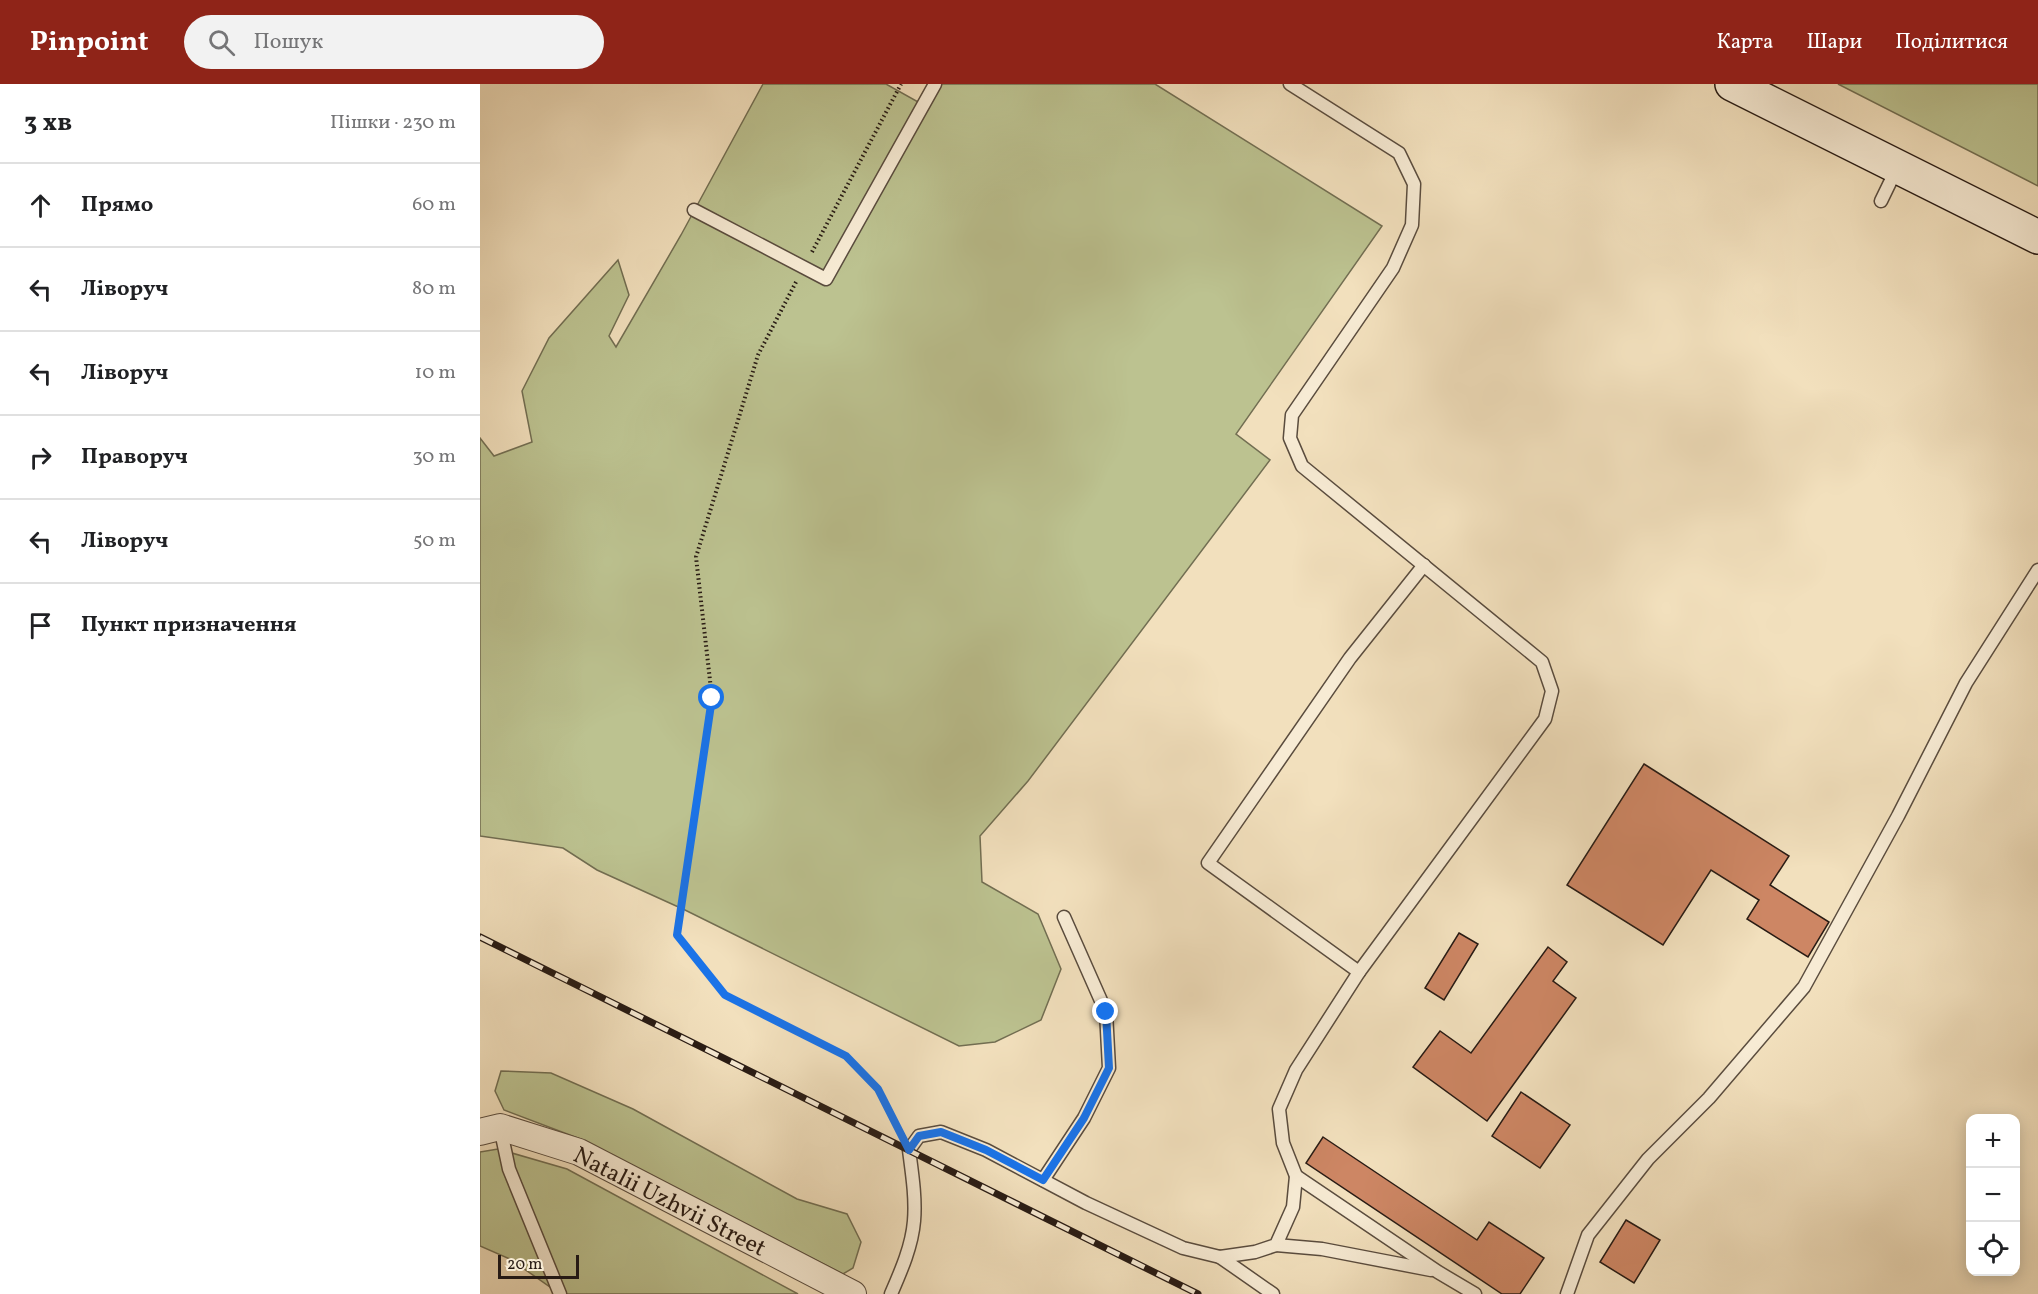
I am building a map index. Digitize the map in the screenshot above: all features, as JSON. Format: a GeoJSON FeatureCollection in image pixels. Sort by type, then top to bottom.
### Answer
{"type":"FeatureCollection","features":[{"type":"Feature","properties":{"kind":"street"},"geometry":{"type":"LineString","coordinates":[[1731,84],[2038,237]]}},
{"type":"Feature","properties":{"kind":"street","name":"Natalii Uzhvii Street"},"geometry":{"type":"LineString","coordinates":[[490,1130],[579,1152],[853,1294]]}},
{"type":"Feature","properties":{"kind":"lane"},"geometry":{"type":"LineString","coordinates":[[694,210],[825,279],[935,84]]}},
{"type":"Feature","properties":{"kind":"lane"},"geometry":{"type":"LineString","coordinates":[[1276,1245],[1293,1207],[1296,1176],[1283,1143],[1280,1110],[1296,1070],[1359,972],[1545,719],[1552,691],[1542,662],[1302,466],[1290,438],[1292,415],[1393,268],[1412,225],[1414,184],[1399,153],[1290,84]]}},
{"type":"Feature","properties":{"kind":"lane"},"geometry":{"type":"LineString","coordinates":[[1881,201],[1898,167]]}},
{"type":"Feature","properties":{"kind":"lane"},"geometry":{"type":"LineString","coordinates":[[1359,972],[1208,863],[1350,658],[1424,565]]}},
{"type":"Feature","properties":{"kind":"lane"},"geometry":{"type":"LineString","coordinates":[[1567,1294],[1588,1235],[1648,1159],[1709,1098],[1804,987],[1898,816],[1966,683],[2038,570]]}},
{"type":"Feature","properties":{"kind":"lane"},"geometry":{"type":"LineString","coordinates":[[1043,1180],[1084,1118],[1109,1068],[1106,1012],[1064,917]]}},
{"type":"Feature","properties":{"kind":"lane"},"geometry":{"type":"LineString","coordinates":[[490,1130],[509,1169],[560,1294]]}},
{"type":"Feature","properties":{"kind":"lane"},"geometry":{"type":"LineString","coordinates":[[891,1294],[906,1259],[914,1222],[913,1179],[909,1150],[919,1136],[941,1132],[986,1150],[1086,1203],[1183,1248],[1221,1257],[1255,1252],[1276,1245],[1322,1249],[1438,1272]]}},
{"type":"Feature","properties":{"kind":"lane"},"geometry":{"type":"LineString","coordinates":[[1296,1176],[1438,1272],[1475,1294]]}},
{"type":"Feature","properties":{"kind":"lane"},"geometry":{"type":"LineString","coordinates":[[1221,1257],[1273,1294]]}},
{"type":"Feature","properties":{"kind":"path"},"geometry":{"type":"LineString","coordinates":[[901,84],[758,355],[696,556],[712,698],[677,935],[725,995],[846,1056],[878,1089],[909,1150]]}},
{"type":"Feature","properties":{"kind":"green space"},"geometry":{"type":"Polygon","coordinates":[[[763,84],[886,84],[918,102],[928,84],[1155,84],[1382,226],[1236,434],[1270,460],[1028,781],[980,836],[982,882],[1038,914],[1061,969],[1041,1020],[995,1042],[959,1046],[685,910],[597,870],[563,848],[480,836],[480,438],[494,456],[532,442],[522,391],[549,338],[618,260],[629,295],[609,336],[616,347],[681,235],[763,84]]]}},
{"type":"Feature","properties":{"kind":"green space"},"geometry":{"type":"Polygon","coordinates":[[[1838,84],[2038,84],[2038,186],[1838,84]]]}},
{"type":"Feature","properties":{"kind":"green space"},"geometry":{"type":"Polygon","coordinates":[[[501,1071],[551,1073],[633,1109],[797,1199],[847,1214],[861,1242],[853,1268],[843,1274],[583,1140],[504,1110],[495,1091],[501,1071]]]}},
{"type":"Feature","properties":{"kind":"green space"},"geometry":{"type":"Polygon","coordinates":[[[498,1149],[567,1169],[798,1294],[560,1294],[510,1259],[480,1246],[480,1152],[498,1149]]]}},
{"type":"Feature","properties":{"kind":"building"},"geometry":{"type":"Polygon","coordinates":[[[1644,764],[1789,856],[1770,885],[1829,922],[1808,957],[1747,919],[1759,900],[1711,870],[1663,945],[1567,885],[1644,764]]]}},
{"type":"Feature","properties":{"kind":"building"},"geometry":{"type":"Polygon","coordinates":[[[1459,933],[1478,944],[1444,1000],[1425,988],[1459,933]]]}},
{"type":"Feature","properties":{"kind":"building"},"geometry":{"type":"Polygon","coordinates":[[[1548,947],[1567,962],[1553,981],[1576,998],[1487,1121],[1413,1067],[1440,1031],[1471,1053],[1548,947]]]}},
{"type":"Feature","properties":{"kind":"building"},"geometry":{"type":"Polygon","coordinates":[[[1521,1092],[1570,1125],[1540,1168],[1492,1136],[1521,1092]]]}},
{"type":"Feature","properties":{"kind":"building"},"geometry":{"type":"Polygon","coordinates":[[[1323,1137],[1477,1240],[1489,1222],[1544,1258],[1520,1294],[1502,1294],[1306,1163],[1323,1137]]]}},
{"type":"Feature","properties":{"kind":"building"},"geometry":{"type":"Polygon","coordinates":[[[1626,1220],[1660,1240],[1634,1283],[1600,1262],[1626,1220]]]}},
{"type":"Feature","properties":{"kind":"railway"},"geometry":{"type":"LineString","coordinates":[[480,937],[1198,1294]]}},
{"type":"Feature","properties":{"kind":"route"},"geometry":{"type":"LineString","coordinates":[[712,698],[677,935],[725,995],[846,1056],[878,1089],[909,1150],[919,1136],[941,1132],[986,1150],[1043,1180],[1084,1118],[1109,1068],[1106,1012]]}}]}
